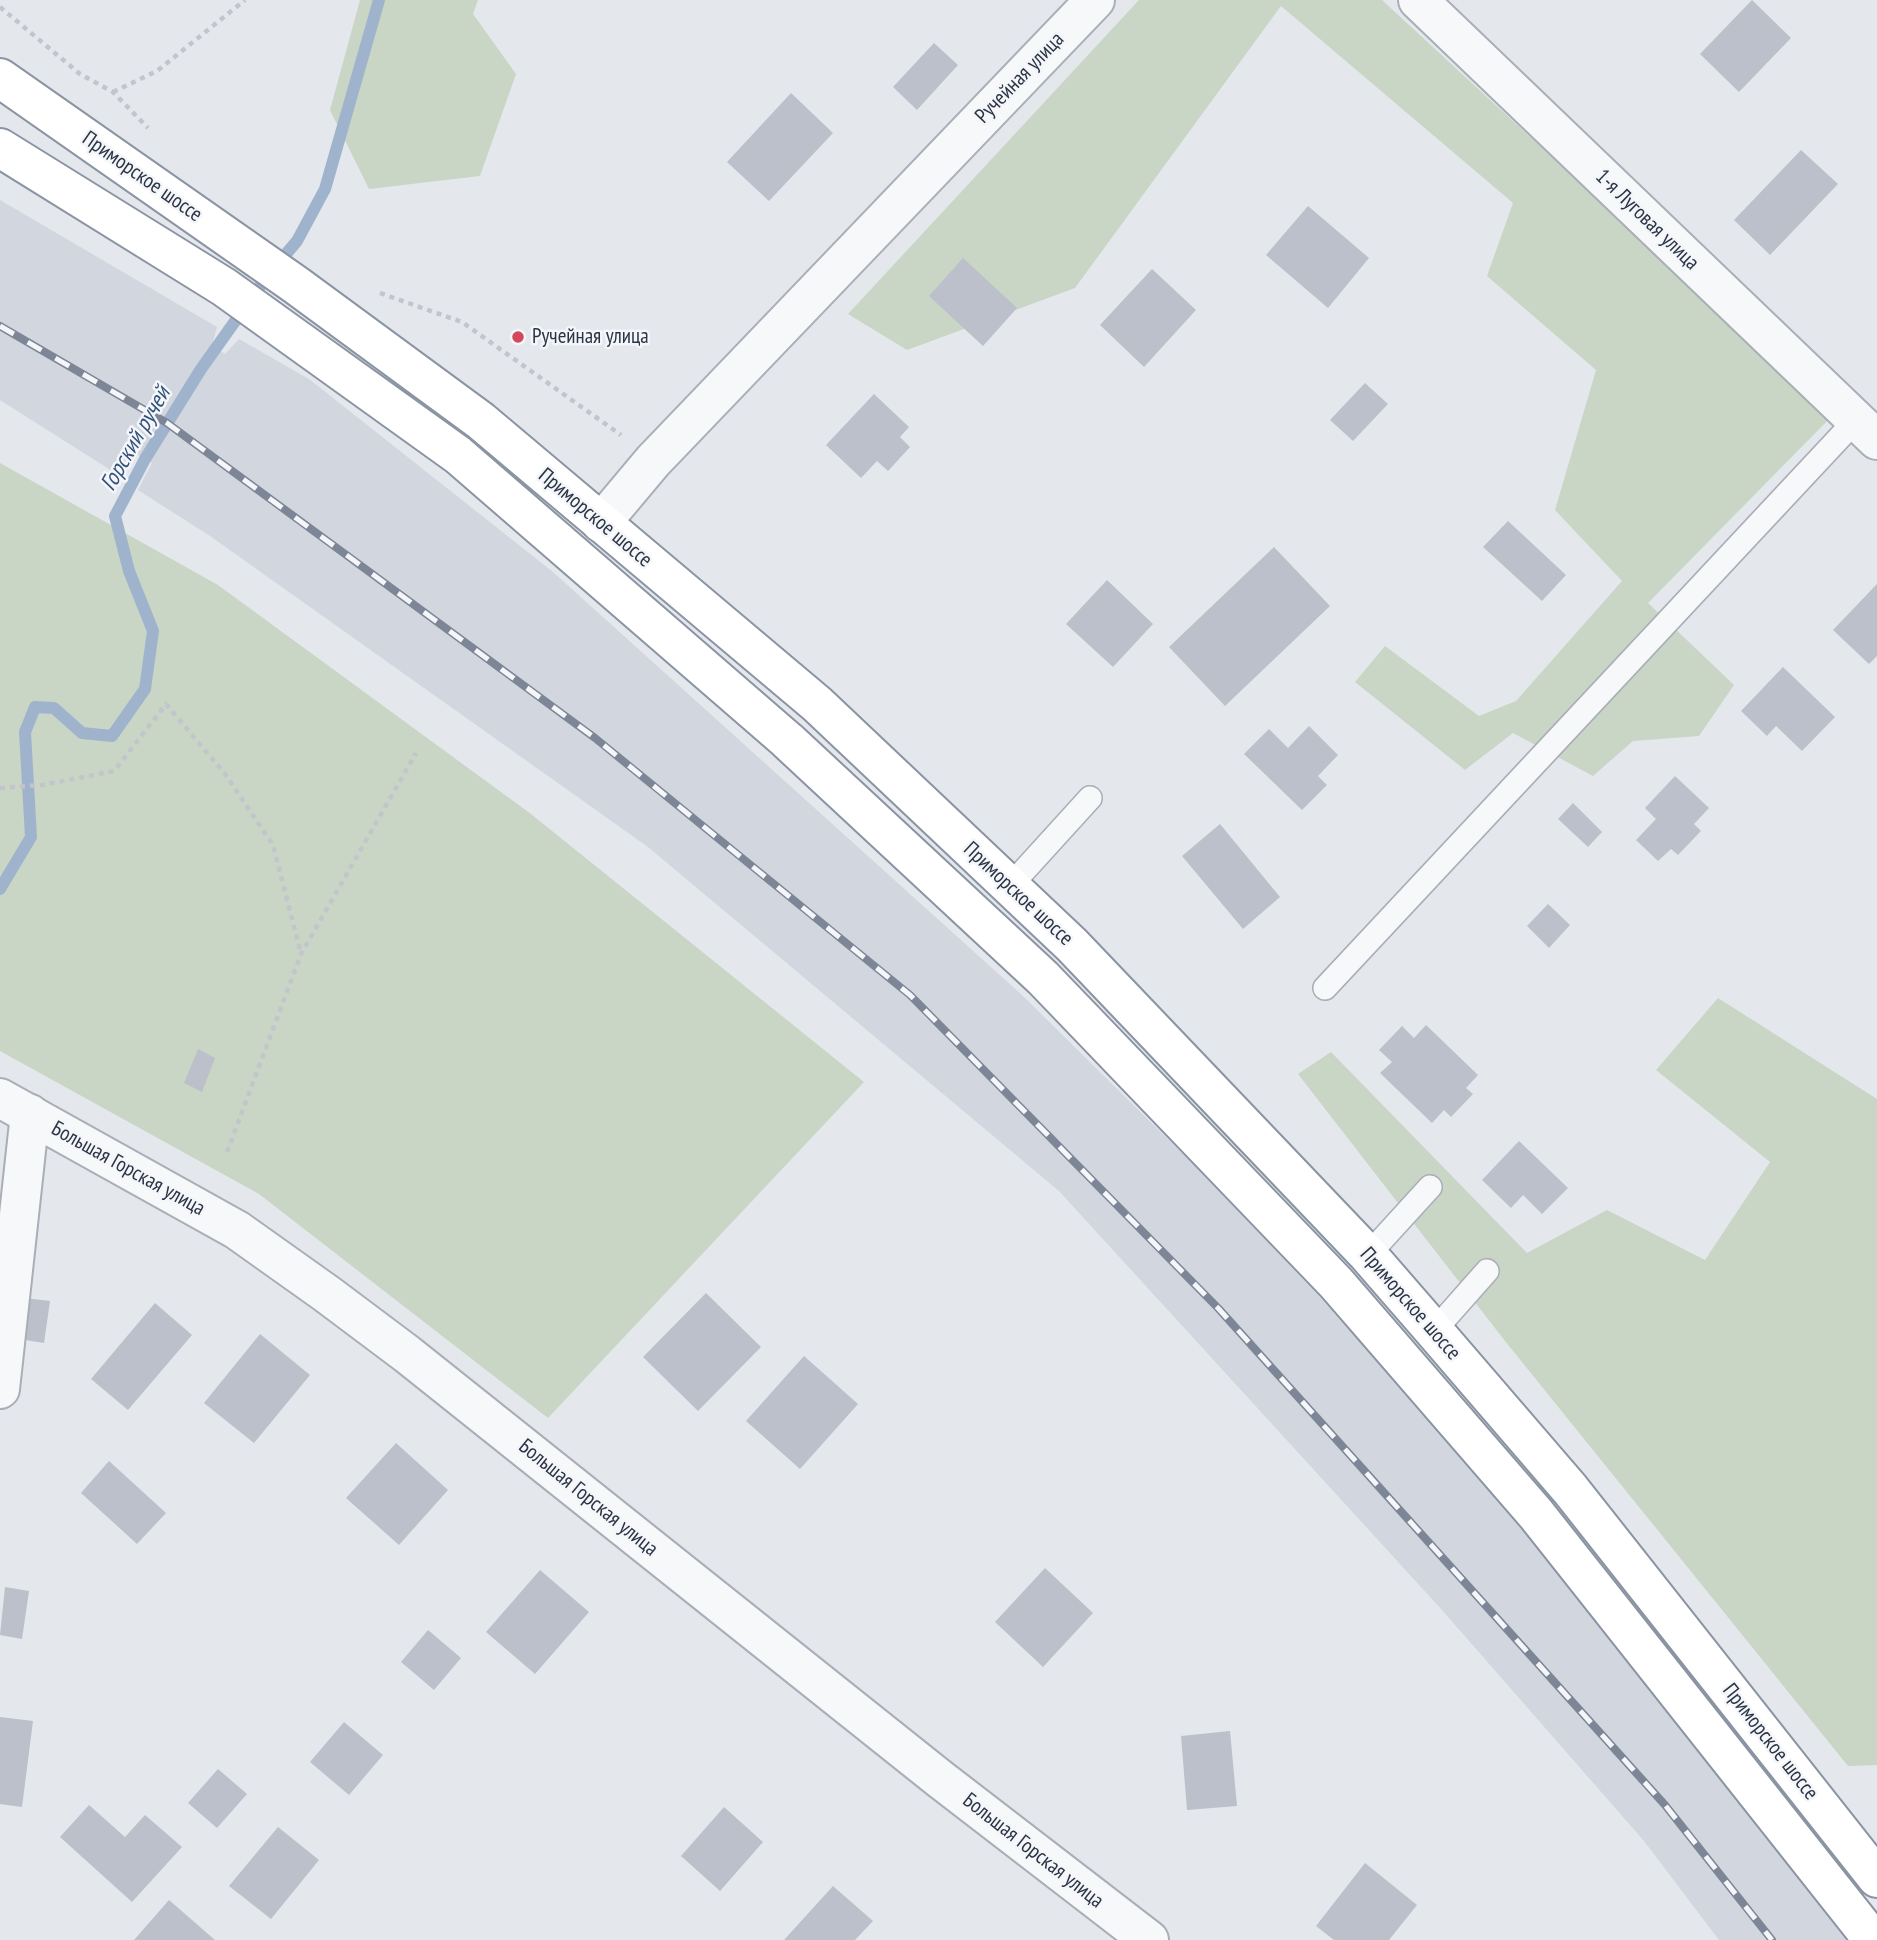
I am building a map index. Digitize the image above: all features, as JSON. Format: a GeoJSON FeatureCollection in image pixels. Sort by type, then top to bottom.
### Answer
{"type":"FeatureCollection","features":[{"type":"Feature","properties":{"kind":"highway","name":"Приморское шоссе"},"geometry":{"type":"LineString","coordinates":[[0,78],[296,285],[481,421],[817,704],[1082,954],[1368,1255],[1570,1489],[1877,1878]]}},
{"type":"Feature","properties":{"kind":"highway","name":"Приморское шоссе"},"geometry":{"type":"LineString","coordinates":[[0,148],[271,318],[458,454],[574,552],[787,740],[1043,978],[1336,1283],[1536,1514],[1873,1940]]}},
{"type":"Feature","properties":{"kind":"street","name":"Ручейная улица"},"geometry":{"type":"LineString","coordinates":[[601,523],[653,461],[1095,0]]}},
{"type":"Feature","properties":{"kind":"street","name":"1-я Луговая улица"},"geometry":{"type":"LineString","coordinates":[[1418,0],[1866,430]]}},
{"type":"Feature","properties":{"kind":"street"},"geometry":{"type":"LineString","coordinates":[[0,1390],[15,1106]]}},
{"type":"Feature","properties":{"kind":"street","name":"Большая Горская улица"},"geometry":{"type":"LineString","coordinates":[[15,1106],[237,1230],[327,1294],[407,1354],[940,1779],[1149,1940]]}},
{"type":"Feature","properties":{"kind":"lane"},"geometry":{"type":"LineString","coordinates":[[1325,988],[1866,430]]}},
{"type":"Feature","properties":{"kind":"lane"},"geometry":{"type":"LineString","coordinates":[[1010,886],[1090,798]]}},
{"type":"Feature","properties":{"kind":"lane"},"geometry":{"type":"LineString","coordinates":[[1368,1255],[1430,1187]]}},
{"type":"Feature","properties":{"kind":"lane"},"geometry":{"type":"LineString","coordinates":[[1434,1331],[1487,1271]]}},
{"type":"Feature","properties":{"kind":"path"},"geometry":{"type":"LineString","coordinates":[[0,7],[80,74],[113,92],[157,71],[245,0]]}},
{"type":"Feature","properties":{"kind":"path"},"geometry":{"type":"LineString","coordinates":[[0,788],[42,785],[114,771],[166,704],[225,774],[273,845],[301,954]]}},
{"type":"Feature","properties":{"kind":"path"},"geometry":{"type":"LineString","coordinates":[[227,1152],[301,954],[416,753]]}},
{"type":"Feature","properties":{"kind":"shaded area"},"geometry":{"type":"Polygon","coordinates":[[[0,200],[217,327],[212,345],[225,354],[239,339],[309,379],[553,572],[1023,996],[1185,1156],[1319,1296],[1524,1527],[1846,1940],[1719,1940],[1644,1841],[1442,1610],[1059,1191],[648,847],[210,536],[138,490],[152,463],[135,453],[120,476],[0,400],[0,200]]]}},
{"type":"Feature","properties":{"kind":"green space"},"geometry":{"type":"Polygon","coordinates":[[[360,0],[478,0],[473,14],[516,74],[480,176],[369,189],[330,110],[360,0]]]}},
{"type":"Feature","properties":{"kind":"green space"},"geometry":{"type":"Polygon","coordinates":[[[1139,0],[1382,0],[1832,416],[1648,603],[1734,685],[1699,736],[1633,741],[1593,776],[1513,733],[1465,770],[1355,682],[1385,646],[1479,716],[1516,701],[1622,581],[1555,510],[1596,370],[1487,276],[1513,203],[1281,6],[1075,288],[907,350],[848,314],[1139,0]]]}},
{"type":"Feature","properties":{"kind":"green space"},"geometry":{"type":"Polygon","coordinates":[[[0,463],[218,585],[531,814],[864,1082],[548,1418],[259,1194],[0,1051],[0,463]]]}},
{"type":"Feature","properties":{"kind":"green space"},"geometry":{"type":"Polygon","coordinates":[[[1718,998],[1877,1099],[1877,1765],[1848,1766],[1505,1341],[1298,1074],[1331,1052],[1527,1253],[1607,1210],[1705,1260],[1770,1162],[1656,1070],[1718,998]]]}},
{"type":"Feature","properties":{"kind":"building"},"geometry":{"type":"Polygon","coordinates":[[[1752,0],[1791,38],[1739,92],[1700,54],[1752,0]]]}},
{"type":"Feature","properties":{"kind":"building"},"geometry":{"type":"Polygon","coordinates":[[[934,43],[958,65],[917,110],[893,87],[934,43]]]}},
{"type":"Feature","properties":{"kind":"building"},"geometry":{"type":"Polygon","coordinates":[[[791,93],[833,133],[769,201],[727,162],[791,93]]]}},
{"type":"Feature","properties":{"kind":"building"},"geometry":{"type":"Polygon","coordinates":[[[1801,150],[1838,184],[1770,255],[1734,220],[1801,150]]]}},
{"type":"Feature","properties":{"kind":"building"},"geometry":{"type":"Polygon","coordinates":[[[1308,206],[1369,258],[1328,308],[1266,255],[1308,206]]]}},
{"type":"Feature","properties":{"kind":"building"},"geometry":{"type":"Polygon","coordinates":[[[963,258],[1017,308],[983,346],[929,296],[963,258]]]}},
{"type":"Feature","properties":{"kind":"building"},"geometry":{"type":"Polygon","coordinates":[[[1152,269],[1196,310],[1144,367],[1100,325],[1152,269]]]}},
{"type":"Feature","properties":{"kind":"building"},"geometry":{"type":"Polygon","coordinates":[[[1365,383],[1388,404],[1353,441],[1330,420],[1365,383]]]}},
{"type":"Feature","properties":{"kind":"building"},"geometry":{"type":"Polygon","coordinates":[[[874,394],[909,427],[900,437],[910,447],[888,471],[877,461],[861,478],[826,445],[874,394]]]}},
{"type":"Feature","properties":{"kind":"building"},"geometry":{"type":"Polygon","coordinates":[[[1508,521],[1566,575],[1542,601],[1483,547],[1508,521]]]}},
{"type":"Feature","properties":{"kind":"building"},"geometry":{"type":"Polygon","coordinates":[[[1274,547],[1330,606],[1225,706],[1169,647],[1274,547]]]}},
{"type":"Feature","properties":{"kind":"building"},"geometry":{"type":"Polygon","coordinates":[[[1107,580],[1153,624],[1113,667],[1066,624],[1107,580]]]}},
{"type":"Feature","properties":{"kind":"building"},"geometry":{"type":"Polygon","coordinates":[[[1877,584],[1877,656],[1869,664],[1833,630],[1877,584]]]}},
{"type":"Feature","properties":{"kind":"building"},"geometry":{"type":"Polygon","coordinates":[[[1783,667],[1835,717],[1802,751],[1776,726],[1767,736],[1741,711],[1783,667]]]}},
{"type":"Feature","properties":{"kind":"building"},"geometry":{"type":"Polygon","coordinates":[[[1309,726],[1338,755],[1318,776],[1327,785],[1302,810],[1244,754],[1269,729],[1288,748],[1309,726]]]}},
{"type":"Feature","properties":{"kind":"building"},"geometry":{"type":"Polygon","coordinates":[[[1675,776],[1709,808],[1694,824],[1701,831],[1678,855],[1671,849],[1658,861],[1636,840],[1656,819],[1645,808],[1675,776]]]}},
{"type":"Feature","properties":{"kind":"building"},"geometry":{"type":"Polygon","coordinates":[[[1573,803],[1602,832],[1588,847],[1558,819],[1573,803]]]}},
{"type":"Feature","properties":{"kind":"building"},"geometry":{"type":"Polygon","coordinates":[[[1220,824],[1280,897],[1243,929],[1182,856],[1220,824]]]}},
{"type":"Feature","properties":{"kind":"building"},"geometry":{"type":"Polygon","coordinates":[[[1548,904],[1570,925],[1549,948],[1527,926],[1548,904]]]}},
{"type":"Feature","properties":{"kind":"building"},"geometry":{"type":"Polygon","coordinates":[[[1426,1025],[1478,1075],[1466,1088],[1473,1094],[1451,1117],[1444,1110],[1432,1123],[1380,1073],[1392,1062],[1379,1050],[1402,1026],[1414,1038],[1426,1025]]]}},
{"type":"Feature","properties":{"kind":"building"},"geometry":{"type":"Polygon","coordinates":[[[198,1049],[215,1058],[202,1092],[184,1083],[198,1049]]]}},
{"type":"Feature","properties":{"kind":"building"},"geometry":{"type":"Polygon","coordinates":[[[1519,1141],[1568,1188],[1542,1214],[1523,1195],[1511,1208],[1482,1180],[1519,1141]]]}},
{"type":"Feature","properties":{"kind":"building"},"geometry":{"type":"Polygon","coordinates":[[[706,1293],[761,1347],[698,1411],[643,1357],[706,1293]]]}},
{"type":"Feature","properties":{"kind":"building"},"geometry":{"type":"Polygon","coordinates":[[[25,1298],[50,1301],[44,1343],[19,1339],[25,1298]]]}},
{"type":"Feature","properties":{"kind":"building"},"geometry":{"type":"Polygon","coordinates":[[[155,1303],[192,1335],[128,1410],[91,1379],[155,1303]]]}},
{"type":"Feature","properties":{"kind":"building"},"geometry":{"type":"Polygon","coordinates":[[[260,1334],[310,1375],[254,1443],[204,1403],[260,1334]]]}},
{"type":"Feature","properties":{"kind":"building"},"geometry":{"type":"Polygon","coordinates":[[[804,1356],[858,1404],[800,1469],[746,1421],[804,1356]]]}},
{"type":"Feature","properties":{"kind":"building"},"geometry":{"type":"Polygon","coordinates":[[[396,1443],[448,1490],[399,1545],[346,1498],[396,1443]]]}},
{"type":"Feature","properties":{"kind":"building"},"geometry":{"type":"Polygon","coordinates":[[[109,1461],[166,1513],[137,1544],[81,1493],[109,1461]]]}},
{"type":"Feature","properties":{"kind":"building"},"geometry":{"type":"Polygon","coordinates":[[[1045,1568],[1093,1613],[1043,1667],[995,1622],[1045,1568]]]}},
{"type":"Feature","properties":{"kind":"building"},"geometry":{"type":"Polygon","coordinates":[[[540,1570],[589,1612],[535,1674],[486,1632],[540,1570]]]}},
{"type":"Feature","properties":{"kind":"building"},"geometry":{"type":"Polygon","coordinates":[[[5,1587],[29,1591],[22,1639],[0,1635],[5,1587]]]}},
{"type":"Feature","properties":{"kind":"building"},"geometry":{"type":"Polygon","coordinates":[[[428,1630],[461,1658],[434,1690],[401,1662],[428,1630]]]}},
{"type":"Feature","properties":{"kind":"building"},"geometry":{"type":"Polygon","coordinates":[[[0,1717],[33,1721],[22,1807],[0,1804],[0,1717]]]}},
{"type":"Feature","properties":{"kind":"building"},"geometry":{"type":"Polygon","coordinates":[[[344,1722],[383,1755],[349,1795],[310,1762],[344,1722]]]}},
{"type":"Feature","properties":{"kind":"building"},"geometry":{"type":"Polygon","coordinates":[[[1230,1731],[1237,1806],[1187,1810],[1181,1736],[1230,1731]]]}},
{"type":"Feature","properties":{"kind":"building"},"geometry":{"type":"Polygon","coordinates":[[[218,1769],[247,1794],[217,1828],[188,1803],[218,1769]]]}},
{"type":"Feature","properties":{"kind":"building"},"geometry":{"type":"Polygon","coordinates":[[[89,1805],[125,1837],[145,1815],[182,1847],[132,1902],[60,1837],[89,1805]]]}},
{"type":"Feature","properties":{"kind":"building"},"geometry":{"type":"Polygon","coordinates":[[[724,1807],[763,1842],[720,1891],[681,1856],[724,1807]]]}},
{"type":"Feature","properties":{"kind":"building"},"geometry":{"type":"Polygon","coordinates":[[[278,1827],[319,1860],[271,1919],[229,1886],[278,1827]]]}},
{"type":"Feature","properties":{"kind":"building"},"geometry":{"type":"Polygon","coordinates":[[[1365,1863],[1417,1905],[1389,1940],[1334,1940],[1316,1926],[1365,1863]]]}},
{"type":"Feature","properties":{"kind":"building"},"geometry":{"type":"Polygon","coordinates":[[[833,1886],[873,1921],[855,1940],[784,1940],[833,1886]]]}},
{"type":"Feature","properties":{"kind":"building"},"geometry":{"type":"Polygon","coordinates":[[[169,1900],[215,1940],[134,1940],[169,1900]]]}},
{"type":"Feature","properties":{"kind":"waterway","name":"Горский ручей"},"geometry":{"type":"LineString","coordinates":[[0,889],[31,837],[25,732],[35,707],[54,708],[82,733],[112,736],[145,689],[153,631],[129,571],[115,516],[145,459],[201,369],[268,275],[297,241],[325,189],[379,0]]}},
{"type":"Feature","properties":{"kind":"railway"},"geometry":{"type":"LineString","coordinates":[[0,326],[167,423],[595,738],[910,995],[1218,1308],[1665,1805],[1772,1940]]}},
{"type":"Feature","properties":{"kind":"place","name":"Ручейная улица"},"geometry":{"type":"Point","coordinates":[518,337]}}]}
